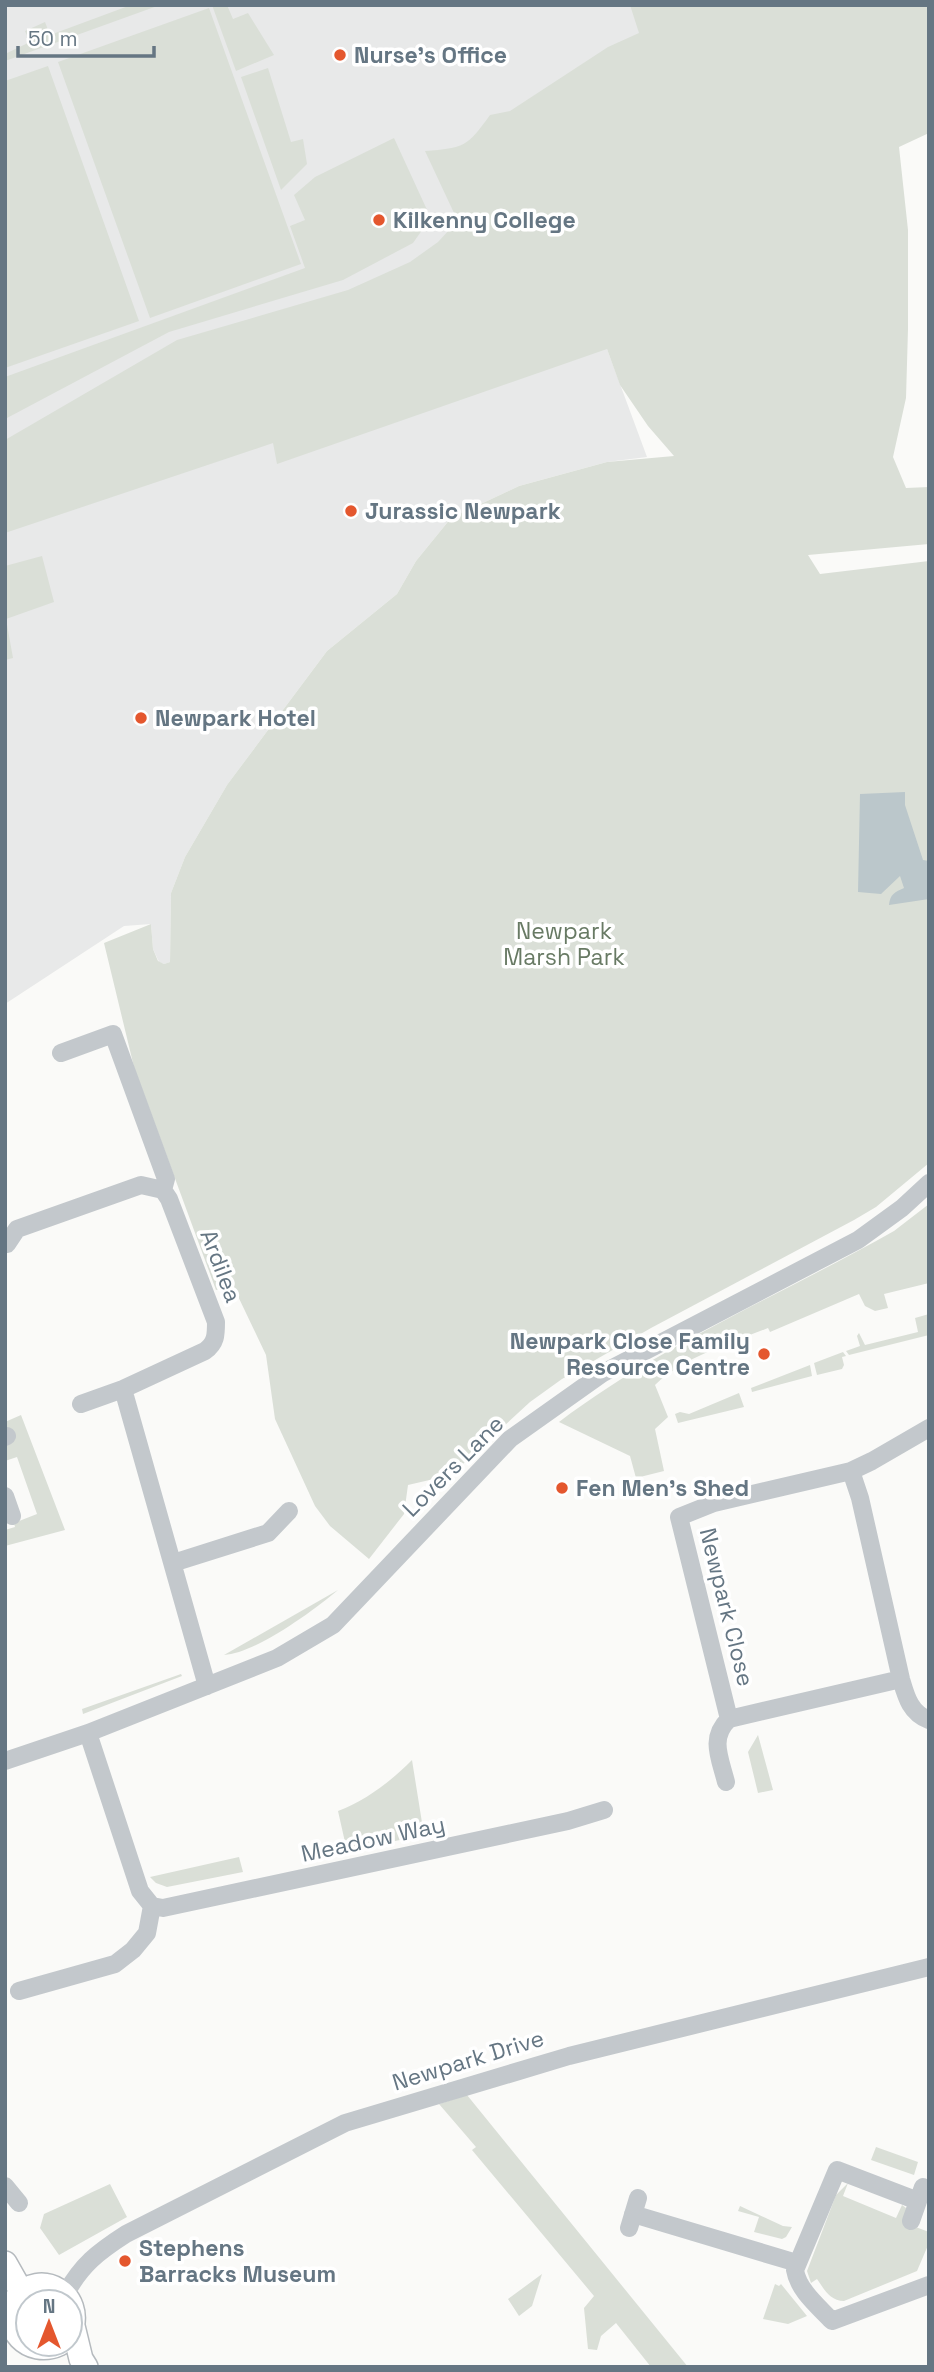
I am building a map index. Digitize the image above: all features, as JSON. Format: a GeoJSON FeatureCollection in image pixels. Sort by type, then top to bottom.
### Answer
{"type":"FeatureCollection","features":[{"type":"Feature","properties":{"kind":"main road"},"geometry":{"type":"LineString","coordinates":[[5,2263],[19,2288]]}},
{"type":"Feature","properties":{"kind":"main road"},"geometry":{"type":"LineString","coordinates":[[33,2288],[39,2285],[52,2288]]}},
{"type":"Feature","properties":{"kind":"main road"},"geometry":{"type":"LineString","coordinates":[[8,2327],[14,2306]]}},
{"type":"Feature","properties":{"kind":"street","name":"Ardilea"},"geometry":{"type":"LineString","coordinates":[[61,1053],[113,1034],[166,1179],[163,1190],[169,1199],[216,1322],[213,1345],[205,1351],[123,1389],[81,1404]]}},
{"type":"Feature","properties":{"kind":"street","name":"Lovers Lane"},"geometry":{"type":"LineString","coordinates":[[5,1761],[88,1733],[277,1658],[333,1625],[510,1439],[603,1373],[858,1240],[902,1208],[929,1183]]}},
{"type":"Feature","properties":{"kind":"street"},"geometry":{"type":"LineString","coordinates":[[7,1244],[17,1229],[141,1185],[163,1190]]}},
{"type":"Feature","properties":{"kind":"street"},"geometry":{"type":"LineString","coordinates":[[123,1389],[207,1686]]}},
{"type":"Feature","properties":{"kind":"street","name":"Newpark Close"},"geometry":{"type":"LineString","coordinates":[[729,1719],[679,1517],[714,1503],[851,1471],[929,1428]]}},
{"type":"Feature","properties":{"kind":"street"},"geometry":{"type":"LineString","coordinates":[[851,1471],[860,1498],[901,1679],[909,1703],[923,1718],[929,1720]]}},
{"type":"Feature","properties":{"kind":"street"},"geometry":{"type":"LineString","coordinates":[[5,1496],[12,1516]]}},
{"type":"Feature","properties":{"kind":"street"},"geometry":{"type":"LineString","coordinates":[[173,1563],[268,1533],[289,1511]]}},
{"type":"Feature","properties":{"kind":"street","name":"Newpark Close"},"geometry":{"type":"LineString","coordinates":[[726,1782],[716,1740],[720,1728],[729,1719],[901,1679]]}},
{"type":"Feature","properties":{"kind":"street"},"geometry":{"type":"LineString","coordinates":[[19,1991],[115,1964],[133,1950],[147,1933],[152,1906],[140,1891],[88,1733]]}},
{"type":"Feature","properties":{"kind":"street","name":"Meadow Way"},"geometry":{"type":"LineString","coordinates":[[152,1906],[179,1906],[568,1821],[604,1810]]}},
{"type":"Feature","properties":{"kind":"street","name":"Newpark Drive"},"geometry":{"type":"LineString","coordinates":[[68,2288],[76,2273],[98,2252],[126,2234],[345,2123],[569,2056],[929,1966]]}},
{"type":"Feature","properties":{"kind":"street"},"geometry":{"type":"LineString","coordinates":[[911,2221],[921,2194],[837,2170],[797,2263],[796,2277],[806,2293],[832,2321],[929,2285]]}},
{"type":"Feature","properties":{"kind":"street"},"geometry":{"type":"LineString","coordinates":[[5,2186],[19,2203]]}},
{"type":"Feature","properties":{"kind":"street"},"geometry":{"type":"LineString","coordinates":[[634,2213],[797,2263]]}},
{"type":"Feature","properties":{"kind":"shaded area","name":"Kilkenny College"},"geometry":{"type":"Polygon","coordinates":[[[5,5],[929,5],[597,322],[647,457],[607,462],[519,486],[451,518],[416,561],[397,594],[327,651],[227,785],[185,857],[171,893],[170,962],[159,962],[153,949],[151,924],[124,926],[5,1004],[5,5]]]}},
{"type":"Feature","properties":{"kind":"shaded area"},"geometry":{"type":"Polygon","coordinates":[[[905,792],[905,805],[923,860],[929,861],[929,899],[889,905],[890,898],[904,888],[900,876],[881,894],[858,892],[860,794],[905,792]]]}},
{"type":"Feature","properties":{"kind":"green space"},"geometry":{"type":"Polygon","coordinates":[[[131,5],[160,5],[5,61],[5,54],[30,42],[25,31],[45,22],[50,35],[131,5]]]}},
{"type":"Feature","properties":{"kind":"green space"},"geometry":{"type":"Polygon","coordinates":[[[212,5],[227,5],[233,19],[248,13],[274,55],[236,71],[212,5]]]}},
{"type":"Feature","properties":{"kind":"green space","name":"Newpark Marsh Park"},"geometry":{"type":"Polygon","coordinates":[[[630,5],[929,5],[929,133],[899,147],[908,230],[908,329],[906,398],[893,457],[906,488],[929,487],[929,544],[808,555],[820,574],[929,561],[929,1163],[876,1207],[854,1220],[651,1328],[562,1379],[530,1402],[451,1475],[408,1485],[404,1514],[369,1559],[330,1526],[315,1506],[275,1419],[266,1355],[235,1290],[228,1287],[216,1290],[134,1067],[104,943],[151,924],[153,949],[158,961],[164,964],[170,962],[171,893],[185,857],[227,785],[327,651],[397,594],[416,561],[451,518],[519,486],[607,462],[674,456],[648,426],[620,385],[607,349],[277,464],[273,443],[5,533],[5,440],[177,340],[348,290],[410,262],[438,242],[450,229],[454,213],[425,151],[464,144],[476,134],[490,115],[510,111],[608,47],[639,33],[630,5]]]}},
{"type":"Feature","properties":{"kind":"green space"},"geometry":{"type":"Polygon","coordinates":[[[209,8],[301,264],[150,318],[58,62],[209,8]]]}},
{"type":"Feature","properties":{"kind":"green space"},"geometry":{"type":"Polygon","coordinates":[[[48,66],[139,321],[5,368],[5,81],[48,66]]]}},
{"type":"Feature","properties":{"kind":"green space"},"geometry":{"type":"Polygon","coordinates":[[[268,68],[291,142],[303,139],[307,164],[281,190],[241,77],[268,68]]]}},
{"type":"Feature","properties":{"kind":"green space"},"geometry":{"type":"Polygon","coordinates":[[[394,138],[428,212],[425,226],[413,243],[343,280],[169,332],[7,418],[5,377],[305,268],[290,226],[305,220],[294,195],[315,177],[394,138]]]}},
{"type":"Feature","properties":{"kind":"green space"},"geometry":{"type":"Polygon","coordinates":[[[42,556],[54,602],[6,619],[13,658],[5,660],[5,566],[42,556]]]}},
{"type":"Feature","properties":{"kind":"green space"},"geometry":{"type":"Polygon","coordinates":[[[929,1204],[929,1283],[884,1294],[888,1308],[875,1311],[865,1306],[859,1294],[770,1332],[768,1328],[708,1352],[680,1366],[655,1385],[668,1417],[655,1429],[664,1471],[636,1478],[630,1456],[559,1422],[639,1368],[894,1231],[929,1204]]]}},
{"type":"Feature","properties":{"kind":"green space"},"geometry":{"type":"Polygon","coordinates":[[[929,1314],[929,1335],[849,1355],[846,1351],[860,1346],[857,1336],[859,1333],[865,1345],[918,1332],[915,1318],[929,1314]]]}},
{"type":"Feature","properties":{"kind":"green space"},"geometry":{"type":"Polygon","coordinates":[[[843,1352],[846,1356],[842,1357],[842,1369],[817,1375],[814,1363],[843,1352]]]}},
{"type":"Feature","properties":{"kind":"green space"},"geometry":{"type":"Polygon","coordinates":[[[810,1365],[812,1376],[752,1392],[751,1388],[810,1365]]]}},
{"type":"Feature","properties":{"kind":"green space"},"geometry":{"type":"Polygon","coordinates":[[[739,1393],[744,1407],[678,1423],[675,1414],[689,1414],[739,1393]]]}},
{"type":"Feature","properties":{"kind":"green space"},"geometry":{"type":"Polygon","coordinates":[[[21,1415],[65,1530],[5,1546],[5,1530],[15,1527],[14,1523],[37,1514],[17,1457],[5,1461],[5,1444],[12,1441],[5,1422],[21,1415]]]}},
{"type":"Feature","properties":{"kind":"green space"},"geometry":{"type":"Polygon","coordinates":[[[338,1590],[268,1639],[224,1655],[338,1590]]]}},
{"type":"Feature","properties":{"kind":"green space"},"geometry":{"type":"Polygon","coordinates":[[[181,1674],[182,1676],[83,1714],[82,1709],[181,1674]]]}},
{"type":"Feature","properties":{"kind":"green space"},"geometry":{"type":"Polygon","coordinates":[[[758,1735],[773,1790],[758,1793],[748,1752],[758,1735]]]}},
{"type":"Feature","properties":{"kind":"green space"},"geometry":{"type":"Polygon","coordinates":[[[412,1760],[424,1835],[347,1851],[338,1811],[378,1789],[412,1760]]]}},
{"type":"Feature","properties":{"kind":"green space"},"geometry":{"type":"Polygon","coordinates":[[[239,1857],[243,1872],[167,1887],[156,1883],[150,1877],[239,1857]]]}},
{"type":"Feature","properties":{"kind":"green space"},"geometry":{"type":"Polygon","coordinates":[[[467,2095],[688,2367],[651,2367],[616,2323],[601,2336],[597,2350],[588,2349],[584,2308],[594,2296],[472,2150],[476,2147],[439,2104],[467,2095]]]}},
{"type":"Feature","properties":{"kind":"green space"},"geometry":{"type":"Polygon","coordinates":[[[876,2147],[918,2162],[914,2175],[871,2160],[876,2147]]]}},
{"type":"Feature","properties":{"kind":"green space"},"geometry":{"type":"Polygon","coordinates":[[[848,2183],[843,2196],[896,2218],[902,2205],[906,2208],[905,2223],[929,2232],[929,2243],[917,2271],[844,2301],[831,2297],[817,2279],[811,2283],[807,2271],[836,2195],[848,2183]]]}},
{"type":"Feature","properties":{"kind":"green space"},"geometry":{"type":"Polygon","coordinates":[[[110,2184],[127,2217],[59,2255],[40,2228],[44,2214],[110,2184]]]}},
{"type":"Feature","properties":{"kind":"green space"},"geometry":{"type":"Polygon","coordinates":[[[740,2206],[783,2226],[792,2227],[782,2239],[754,2232],[759,2217],[738,2211],[740,2206]]]}},
{"type":"Feature","properties":{"kind":"green space"},"geometry":{"type":"Polygon","coordinates":[[[542,2274],[532,2306],[519,2316],[508,2299],[542,2274]]]}},
{"type":"Feature","properties":{"kind":"green space"},"geometry":{"type":"Polygon","coordinates":[[[775,2284],[781,2284],[807,2316],[788,2324],[763,2319],[775,2284]]]}},
{"type":"Feature","properties":{"kind":"place","name":"Nurse's Office"},"geometry":{"type":"Point","coordinates":[340,55]}},
{"type":"Feature","properties":{"kind":"place","name":"Kilkenny College"},"geometry":{"type":"Point","coordinates":[379,220]}},
{"type":"Feature","properties":{"kind":"place","name":"Jurassic Newpark"},"geometry":{"type":"Point","coordinates":[351,511]}},
{"type":"Feature","properties":{"kind":"place","name":"Newpark Hotel"},"geometry":{"type":"Point","coordinates":[141,718]}},
{"type":"Feature","properties":{"kind":"place","name":"Newpark Close Family Resource Centre"},"geometry":{"type":"Point","coordinates":[764,1354]}},
{"type":"Feature","properties":{"kind":"place","name":"Fen Men's Shed"},"geometry":{"type":"Point","coordinates":[562,1488]}},
{"type":"Feature","properties":{"kind":"place","name":"Stephens Barracks Museum"},"geometry":{"type":"Point","coordinates":[125,2261]}}]}
